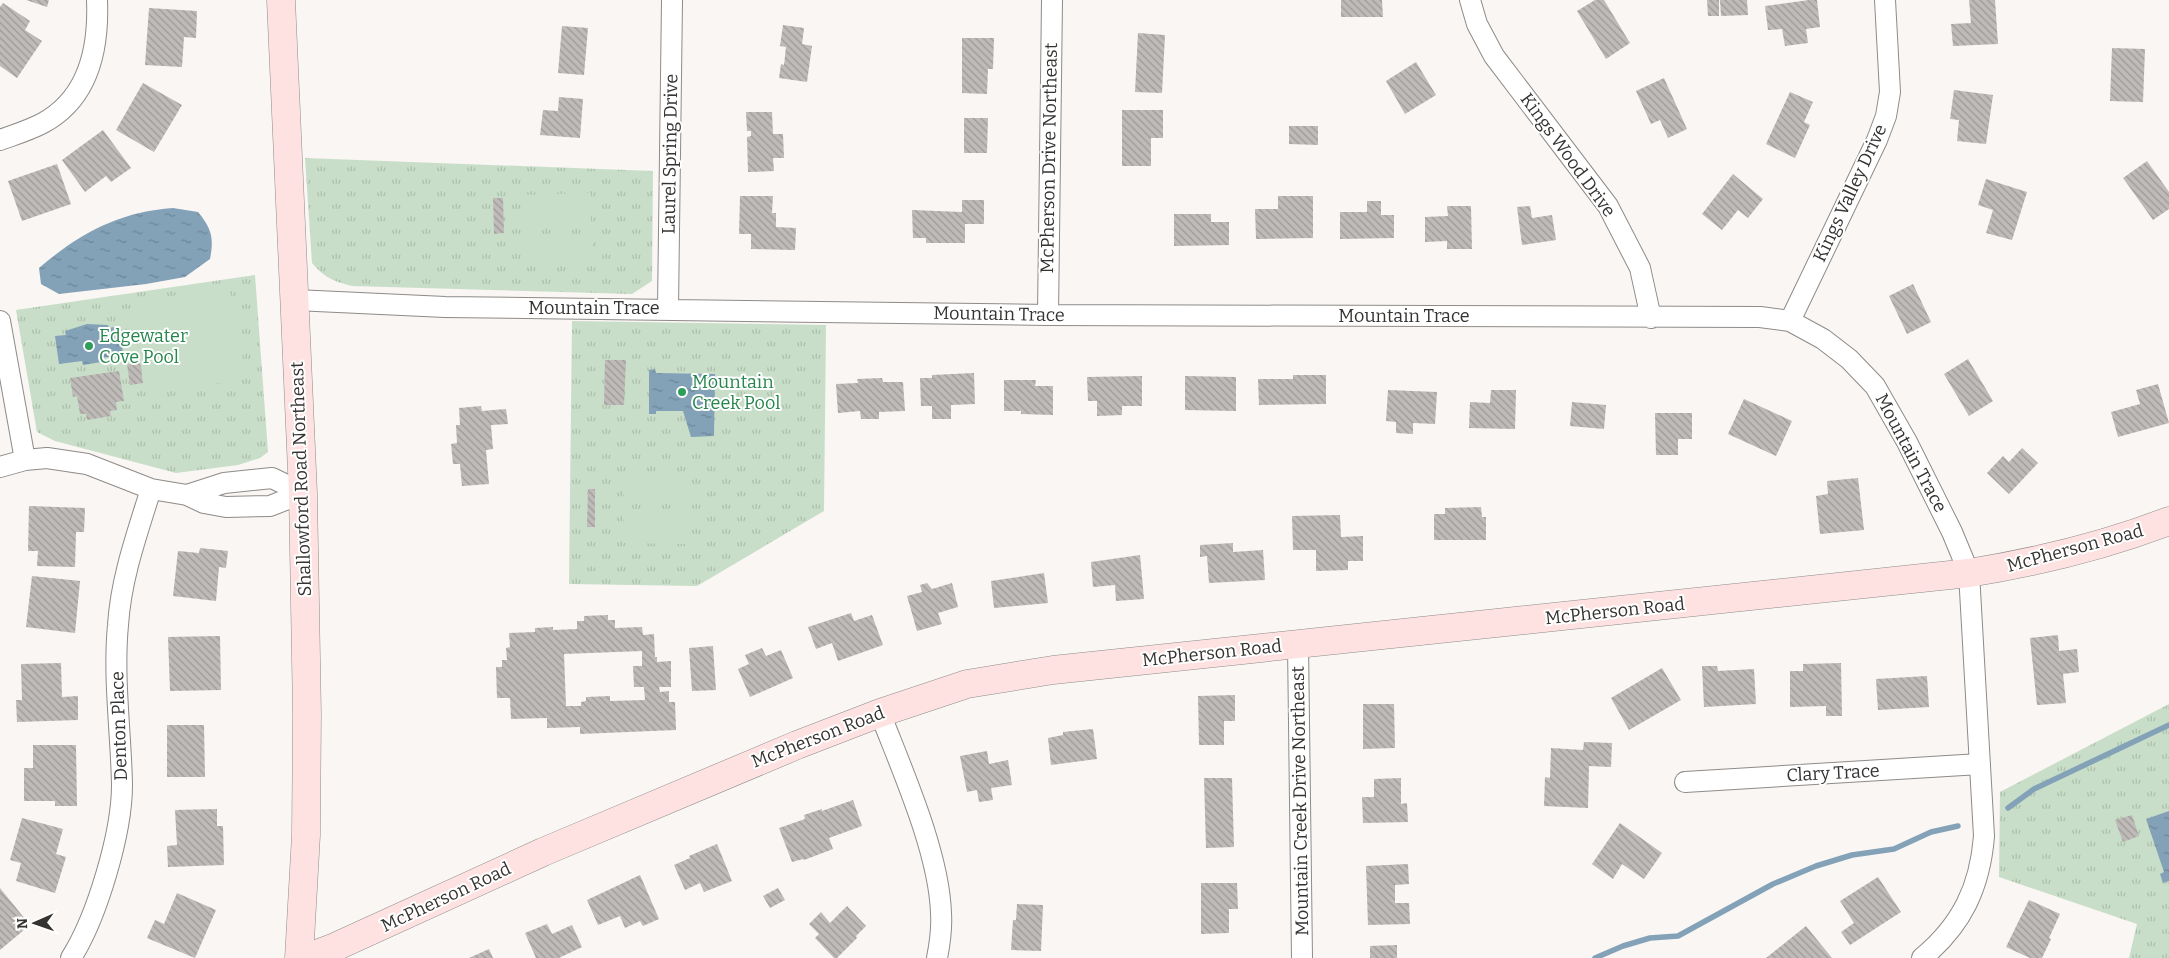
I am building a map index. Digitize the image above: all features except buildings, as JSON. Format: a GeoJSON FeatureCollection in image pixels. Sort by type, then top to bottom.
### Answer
{"type":"FeatureCollection","features":[{"type":"Feature","properties":{"kind":"street"},"geometry":{"type":"LineString","coordinates":[[0,140],[43,123],[62,109],[78,90],[92,64],[98,24],[97,0]]}},
{"type":"Feature","properties":{"kind":"street","name":"Shallowford Road Northeast"},"geometry":{"type":"LineString","coordinates":[[281,0],[303,493],[307,714],[306,835],[300,956]]}},
{"type":"Feature","properties":{"kind":"street","name":"Laurel Spring Drive"},"geometry":{"type":"LineString","coordinates":[[668,308],[672,0]]}},
{"type":"Feature","properties":{"kind":"street","name":"McPherson Drive Northeast"},"geometry":{"type":"LineString","coordinates":[[1048,315],[1052,0]]}},
{"type":"Feature","properties":{"kind":"street","name":"Kings Wood Drive"},"geometry":{"type":"LineString","coordinates":[[1470,0],[1477,24],[1494,56],[1608,206],[1640,268],[1650,318]]}},
{"type":"Feature","properties":{"kind":"street","name":"Kings Valley Drive"},"geometry":{"type":"LineString","coordinates":[[1790,321],[1877,140],[1886,116],[1890,92],[1885,0]]}},
{"type":"Feature","properties":{"kind":"street","name":"Mountain Trace"},"geometry":{"type":"LineString","coordinates":[[295,300],[445,306],[1048,315],[1760,317],[1790,321],[1823,339],[1849,359],[1875,386],[1911,449],[1952,532],[1969,572],[1984,836],[1982,860],[1975,886],[1964,911],[1948,933],[1922,958]]}},
{"type":"Feature","properties":{"kind":"street"},"geometry":{"type":"LineString","coordinates":[[0,321],[25,460]]}},
{"type":"Feature","properties":{"kind":"street"},"geometry":{"type":"LineString","coordinates":[[0,467],[25,460],[47,458],[87,464],[150,489],[187,495],[204,503],[226,508],[270,506],[303,493]]}},
{"type":"Feature","properties":{"kind":"street"},"geometry":{"type":"LineString","coordinates":[[187,495],[224,483],[272,478],[303,493]]}},
{"type":"Feature","properties":{"kind":"street","name":"Denton Place"},"geometry":{"type":"LineString","coordinates":[[70,958],[80,943],[92,917],[113,846],[119,815],[122,786],[117,658],[118,625],[126,571],[150,489]]}},
{"type":"Feature","properties":{"kind":"street","name":"McPherson Road"},"geometry":{"type":"LineString","coordinates":[[300,956],[336,947],[643,808],[880,713],[967,684],[1008,676],[1969,572],[2027,564],[2100,545],[2169,521]]}},
{"type":"Feature","properties":{"kind":"street","name":"Mountain Creek Drive Northeast"},"geometry":{"type":"LineString","coordinates":[[1298,644],[1302,958]]}},
{"type":"Feature","properties":{"kind":"street"},"geometry":{"type":"LineString","coordinates":[[880,713],[924,831],[937,880],[942,912],[937,958]]}},
{"type":"Feature","properties":{"kind":"street","name":"Clary Trace"},"geometry":{"type":"LineString","coordinates":[[1685,782],[1980,764]]}},
{"type":"Feature","properties":{"kind":"green space"},"geometry":{"type":"Polygon","coordinates":[[[305,158],[653,171],[652,281],[632,294],[352,286],[340,282],[325,276],[312,263],[305,158]]]}},
{"type":"Feature","properties":{"kind":"green space"},"geometry":{"type":"Polygon","coordinates":[[[591,193],[591,223],[525,225],[524,195],[591,193]]]}},
{"type":"Feature","properties":{"kind":"green space"},"geometry":{"type":"Polygon","coordinates":[[[592,234],[593,264],[527,266],[526,236],[592,234]]]}},
{"type":"Feature","properties":{"kind":"green space"},"geometry":{"type":"Polygon","coordinates":[[[255,275],[268,452],[260,458],[238,465],[176,473],[55,441],[37,432],[16,310],[255,275]]]}},
{"type":"Feature","properties":{"kind":"green space"},"geometry":{"type":"Polygon","coordinates":[[[221,288],[231,294],[245,371],[238,380],[154,393],[144,386],[133,310],[140,301],[221,288]]]}},
{"type":"Feature","properties":{"kind":"green space"},"geometry":{"type":"Polygon","coordinates":[[[572,321],[826,325],[824,511],[697,586],[569,584],[572,321]]]}},
{"type":"Feature","properties":{"kind":"green space"},"geometry":{"type":"Polygon","coordinates":[[[624,472],[690,473],[689,504],[624,503],[624,472]]]}},
{"type":"Feature","properties":{"kind":"green space"},"geometry":{"type":"Polygon","coordinates":[[[624,513],[690,514],[689,544],[623,543],[624,513]]]}},
{"type":"Feature","properties":{"kind":"green space"},"geometry":{"type":"Polygon","coordinates":[[[2169,704],[2169,958],[2129,958],[2137,924],[1999,877],[2000,792],[2169,704]]]}},
{"type":"Feature","properties":{"kind":"water"},"geometry":{"type":"Polygon","coordinates":[[[173,208],[198,212],[209,229],[212,239],[210,259],[185,277],[146,284],[59,294],[41,284],[39,268],[85,235],[101,226],[135,214],[173,208]]]}},
{"type":"Feature","properties":{"kind":"water","name":"Edgewater Cove Pool"},"geometry":{"type":"Polygon","coordinates":[[[87,324],[108,325],[109,328],[120,326],[123,355],[101,358],[101,362],[83,365],[82,361],[59,364],[55,336],[66,335],[65,331],[87,324]]]}},
{"type":"Feature","properties":{"kind":"water","name":"Mountain Creek Pool"},"geometry":{"type":"Polygon","coordinates":[[[655,369],[656,373],[715,374],[714,436],[691,437],[683,411],[656,411],[656,414],[649,414],[649,370],[655,369]]]}},
{"type":"Feature","properties":{"kind":"water"},"geometry":{"type":"Polygon","coordinates":[[[2169,811],[2169,881],[2163,883],[2160,874],[2164,872],[2146,819],[2169,811]]]}},
{"type":"Feature","properties":{"kind":"waterway"},"geometry":{"type":"LineString","coordinates":[[2008,808],[2034,789],[2169,725]]}},
{"type":"Feature","properties":{"kind":"waterway"},"geometry":{"type":"LineString","coordinates":[[1595,958],[1623,946],[1650,938],[1678,936],[1773,884],[1816,866],[1852,855],[1894,849],[1931,832],[1958,826]]}},
{"type":"Feature","properties":{"kind":"place","name":"Edgewater Cove Pool"},"geometry":{"type":"Point","coordinates":[89,346]}},
{"type":"Feature","properties":{"kind":"place","name":"Mountain Creek Pool"},"geometry":{"type":"Point","coordinates":[682,392]}}]}
